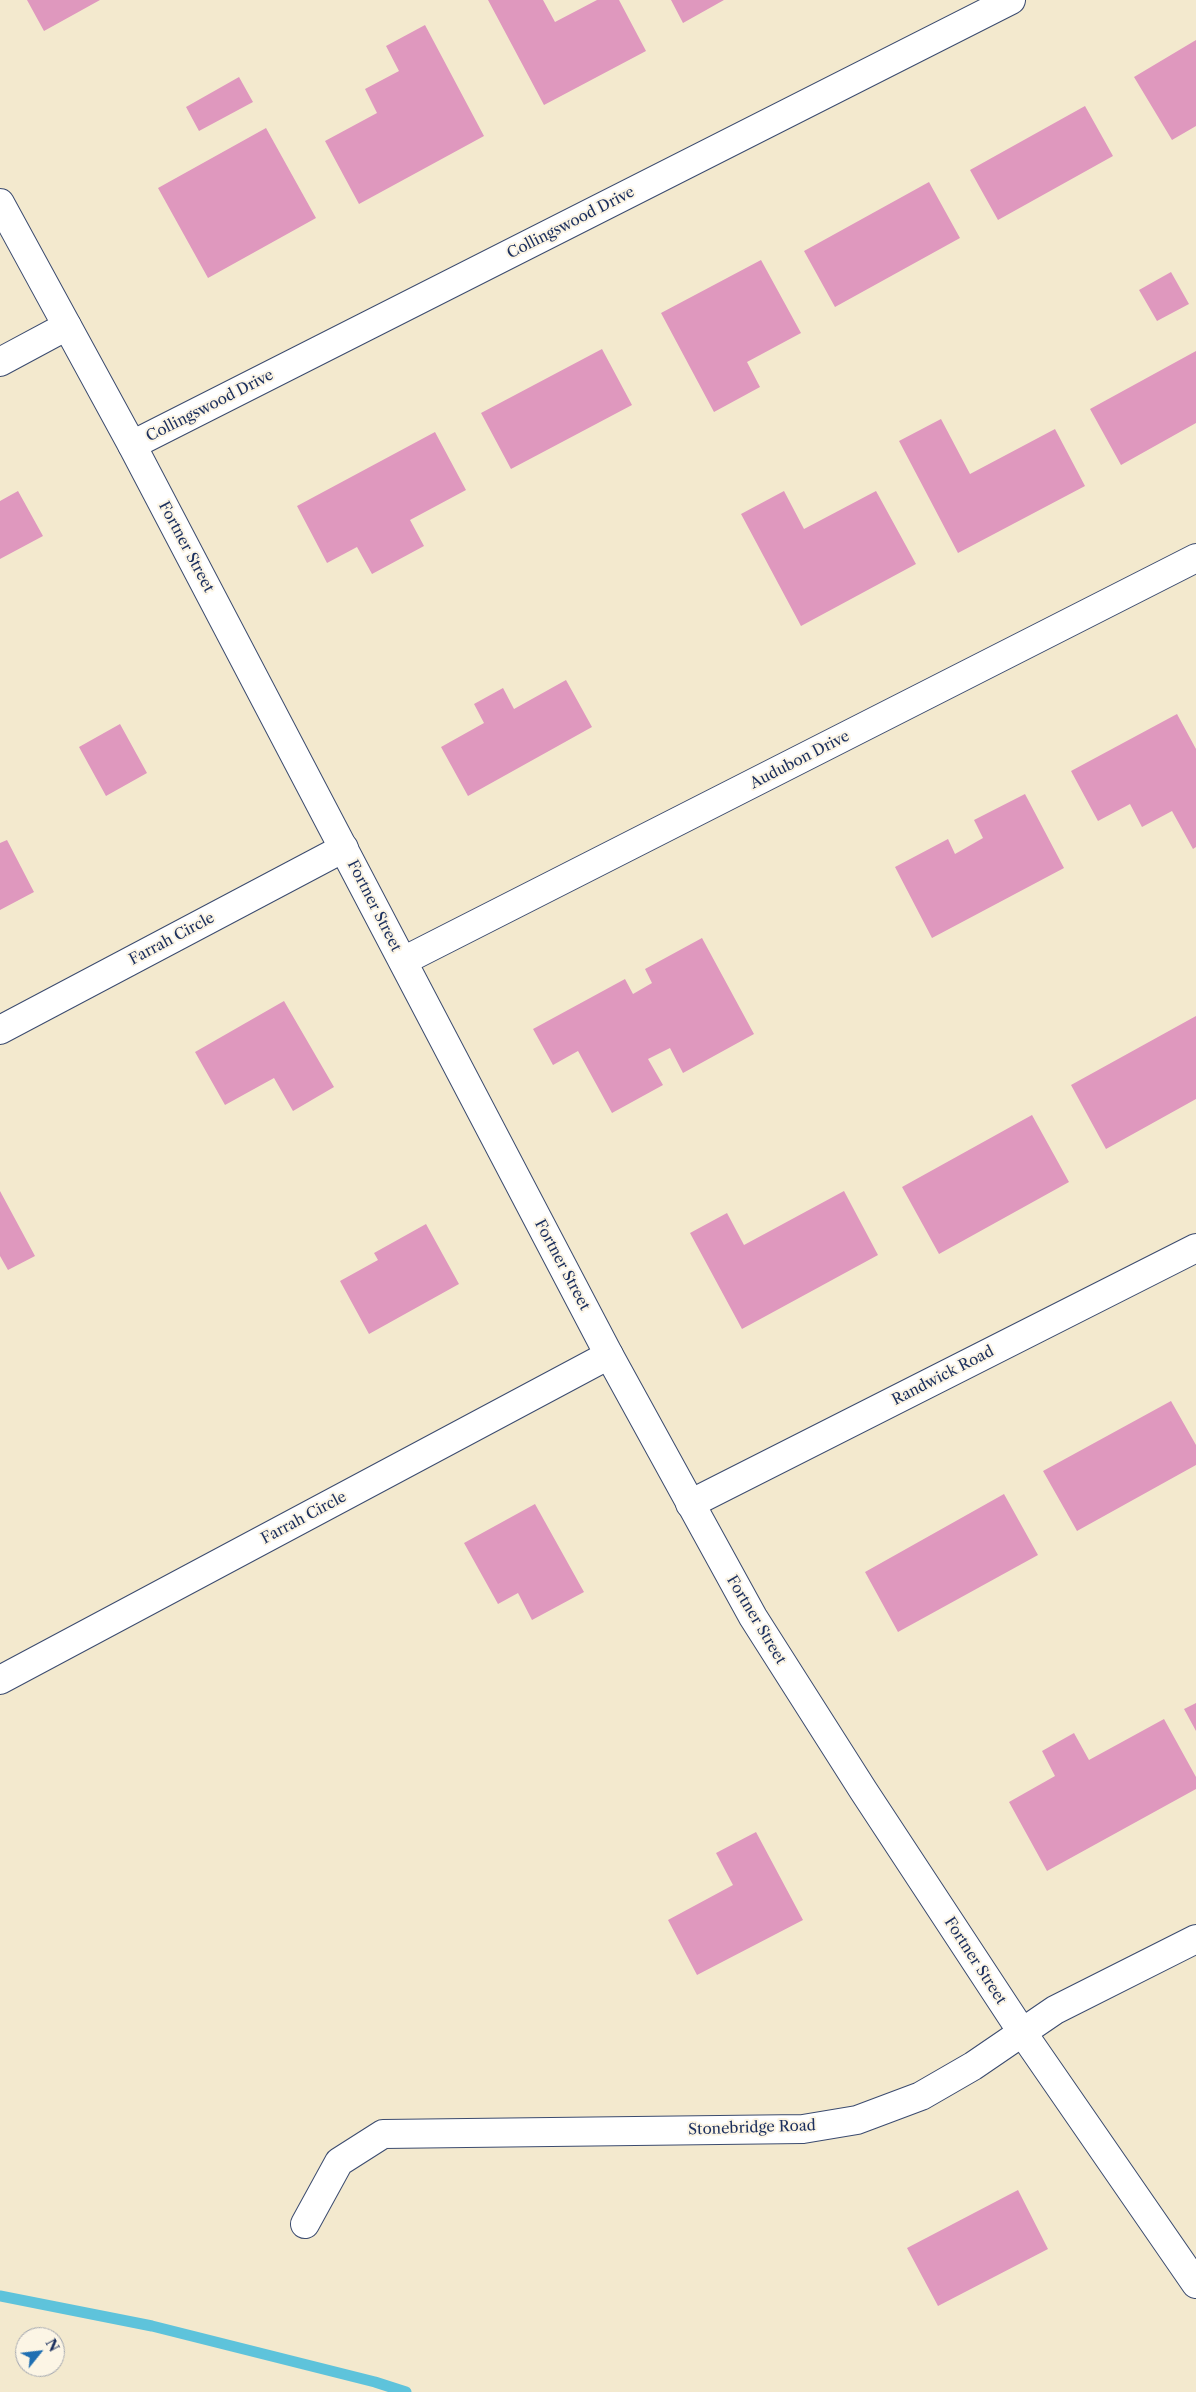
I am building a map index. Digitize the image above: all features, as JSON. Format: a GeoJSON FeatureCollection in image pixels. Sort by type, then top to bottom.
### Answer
{"type":"FeatureCollection","features":[{"type":"Feature","properties":{"kind":"street","name":"Collingswood Drive"},"geometry":{"type":"LineString","coordinates":[[132,445],[1011,0]]}},
{"type":"Feature","properties":{"kind":"street","name":"Fortner Street"},"geometry":{"type":"LineString","coordinates":[[0,203],[132,445],[609,1355],[753,1617],[804,1700],[1022,2032],[1196,2284]]}},
{"type":"Feature","properties":{"kind":"street"},"geometry":{"type":"LineString","coordinates":[[0,362],[67,326]]}},
{"type":"Feature","properties":{"kind":"street","name":"Audubon Drive"},"geometry":{"type":"LineString","coordinates":[[403,962],[1196,558]]}},
{"type":"Feature","properties":{"kind":"street","name":"Farrah Circle"},"geometry":{"type":"LineString","coordinates":[[0,1030],[344,848]]}},
{"type":"Feature","properties":{"kind":"street","name":"Randwick Road"},"geometry":{"type":"LineString","coordinates":[[690,1504],[1196,1248]]}},
{"type":"Feature","properties":{"kind":"street","name":"Farrah Circle"},"geometry":{"type":"LineString","coordinates":[[0,1680],[609,1355]]}},
{"type":"Feature","properties":{"kind":"street","name":"Stonebridge Road"},"geometry":{"type":"LineString","coordinates":[[305,2224],[339,2162],[383,2134],[802,2129],[857,2120],[922,2096],[973,2066],[1055,2010],[1196,1939]]}},
{"type":"Feature","properties":{"kind":"building"},"geometry":{"type":"Polygon","coordinates":[[[27,0],[100,0],[44,31],[27,0]]]}},
{"type":"Feature","properties":{"kind":"building"},"geometry":{"type":"Polygon","coordinates":[[[488,0],[543,0],[555,22],[597,0],[619,0],[646,51],[544,105],[488,0]]]}},
{"type":"Feature","properties":{"kind":"building"},"geometry":{"type":"Polygon","coordinates":[[[671,0],[724,0],[683,23],[671,0]]]}},
{"type":"Feature","properties":{"kind":"building"},"geometry":{"type":"Polygon","coordinates":[[[425,25],[484,136],[359,204],[325,141],[377,113],[365,89],[399,71],[386,46],[425,25]]]}},
{"type":"Feature","properties":{"kind":"building"},"geometry":{"type":"Polygon","coordinates":[[[1196,40],[1196,126],[1172,140],[1134,77],[1196,40]]]}},
{"type":"Feature","properties":{"kind":"building"},"geometry":{"type":"Polygon","coordinates":[[[239,77],[253,102],[199,131],[186,107],[239,77]]]}},
{"type":"Feature","properties":{"kind":"building"},"geometry":{"type":"Polygon","coordinates":[[[1085,106],[1113,156],[998,220],[970,170],[1085,106]]]}},
{"type":"Feature","properties":{"kind":"building"},"geometry":{"type":"Polygon","coordinates":[[[266,128],[316,218],[208,278],[158,188],[266,128]]]}},
{"type":"Feature","properties":{"kind":"building"},"geometry":{"type":"Polygon","coordinates":[[[929,182],[960,238],[835,307],[804,251],[929,182]]]}},
{"type":"Feature","properties":{"kind":"building"},"geometry":{"type":"Polygon","coordinates":[[[761,260],[801,333],[747,362],[760,387],[714,412],[661,313],[761,260]]]}},
{"type":"Feature","properties":{"kind":"building"},"geometry":{"type":"Polygon","coordinates":[[[1171,272],[1189,304],[1157,321],[1139,290],[1171,272]]]}},
{"type":"Feature","properties":{"kind":"building"},"geometry":{"type":"Polygon","coordinates":[[[602,349],[632,405],[511,469],[481,413],[602,349]]]}},
{"type":"Feature","properties":{"kind":"building"},"geometry":{"type":"Polygon","coordinates":[[[1196,351],[1196,423],[1121,465],[1090,409],[1196,351]]]}},
{"type":"Feature","properties":{"kind":"building"},"geometry":{"type":"Polygon","coordinates":[[[941,419],[970,474],[1055,429],[1085,486],[958,553],[899,441],[941,419]]]}},
{"type":"Feature","properties":{"kind":"building"},"geometry":{"type":"Polygon","coordinates":[[[435,432],[466,490],[410,520],[424,546],[372,574],[357,547],[327,563],[297,506],[435,432]]]}},
{"type":"Feature","properties":{"kind":"building"},"geometry":{"type":"Polygon","coordinates":[[[18,491],[43,536],[0,559],[0,501],[18,491]]]}},
{"type":"Feature","properties":{"kind":"building"},"geometry":{"type":"Polygon","coordinates":[[[784,491],[804,529],[876,491],[916,564],[801,626],[741,514],[784,491]]]}},
{"type":"Feature","properties":{"kind":"building"},"geometry":{"type":"Polygon","coordinates":[[[566,680],[592,727],[468,796],[441,747],[484,723],[474,704],[503,688],[514,709],[566,680]]]}},
{"type":"Feature","properties":{"kind":"building"},"geometry":{"type":"Polygon","coordinates":[[[1177,714],[1196,749],[1196,847],[1193,849],[1172,811],[1142,827],[1130,804],[1098,821],[1071,771],[1177,714]]]}},
{"type":"Feature","properties":{"kind":"building"},"geometry":{"type":"Polygon","coordinates":[[[120,724],[147,773],[106,796],[79,747],[120,724]]]}},
{"type":"Feature","properties":{"kind":"building"},"geometry":{"type":"Polygon","coordinates":[[[1025,794],[1064,868],[932,938],[895,867],[948,839],[955,854],[983,838],[974,820],[1025,794]]]}},
{"type":"Feature","properties":{"kind":"building"},"geometry":{"type":"Polygon","coordinates":[[[7,840],[34,892],[0,910],[0,843],[7,840]]]}},
{"type":"Feature","properties":{"kind":"building"},"geometry":{"type":"Polygon","coordinates":[[[702,938],[754,1034],[683,1073],[670,1048],[648,1059],[663,1085],[612,1113],[578,1051],[553,1065],[533,1029],[625,979],[633,994],[652,983],[645,969],[702,938]]]}},
{"type":"Feature","properties":{"kind":"building"},"geometry":{"type":"Polygon","coordinates":[[[284,1001],[334,1087],[293,1111],[274,1078],[225,1105],[195,1052],[284,1001]]]}},
{"type":"Feature","properties":{"kind":"building"},"geometry":{"type":"Polygon","coordinates":[[[1196,1016],[1196,1099],[1106,1149],[1071,1085],[1196,1016]]]}},
{"type":"Feature","properties":{"kind":"building"},"geometry":{"type":"Polygon","coordinates":[[[1032,1115],[1069,1182],[939,1254],[902,1187],[1032,1115]]]}},
{"type":"Feature","properties":{"kind":"building"},"geometry":{"type":"Polygon","coordinates":[[[0,1191],[35,1256],[8,1270],[0,1256],[0,1191]]]}},
{"type":"Feature","properties":{"kind":"building"},"geometry":{"type":"Polygon","coordinates":[[[844,1191],[878,1255],[742,1329],[690,1233],[727,1213],[744,1245],[844,1191]]]}},
{"type":"Feature","properties":{"kind":"building"},"geometry":{"type":"Polygon","coordinates":[[[426,1224],[459,1284],[369,1334],[340,1281],[378,1260],[374,1253],[426,1224]]]}},
{"type":"Feature","properties":{"kind":"building"},"geometry":{"type":"Polygon","coordinates":[[[1171,1401],[1196,1445],[1196,1465],[1077,1531],[1043,1471],[1171,1401]]]}},
{"type":"Feature","properties":{"kind":"building"},"geometry":{"type":"Polygon","coordinates":[[[1004,1494],[1038,1555],[898,1632],[865,1572],[1004,1494]]]}},
{"type":"Feature","properties":{"kind":"building"},"geometry":{"type":"Polygon","coordinates":[[[535,1504],[584,1592],[532,1620],[518,1593],[498,1604],[464,1543],[535,1504]]]}},
{"type":"Feature","properties":{"kind":"building"},"geometry":{"type":"Polygon","coordinates":[[[1196,1703],[1196,1731],[1184,1709],[1196,1703]]]}},
{"type":"Feature","properties":{"kind":"building"},"geometry":{"type":"Polygon","coordinates":[[[1164,1719],[1196,1777],[1196,1789],[1047,1871],[1009,1802],[1055,1776],[1042,1751],[1074,1733],[1089,1760],[1164,1719]]]}},
{"type":"Feature","properties":{"kind":"building"},"geometry":{"type":"Polygon","coordinates":[[[756,1832],[803,1920],[697,1975],[668,1920],[733,1885],[716,1853],[756,1832]]]}},
{"type":"Feature","properties":{"kind":"building"},"geometry":{"type":"Polygon","coordinates":[[[1018,2190],[1048,2249],[938,2306],[907,2248],[1018,2190]]]}},
{"type":"Feature","properties":{"kind":"waterway"},"geometry":{"type":"LineString","coordinates":[[0,2296],[152,2326],[375,2382],[406,2392]]}}]}
